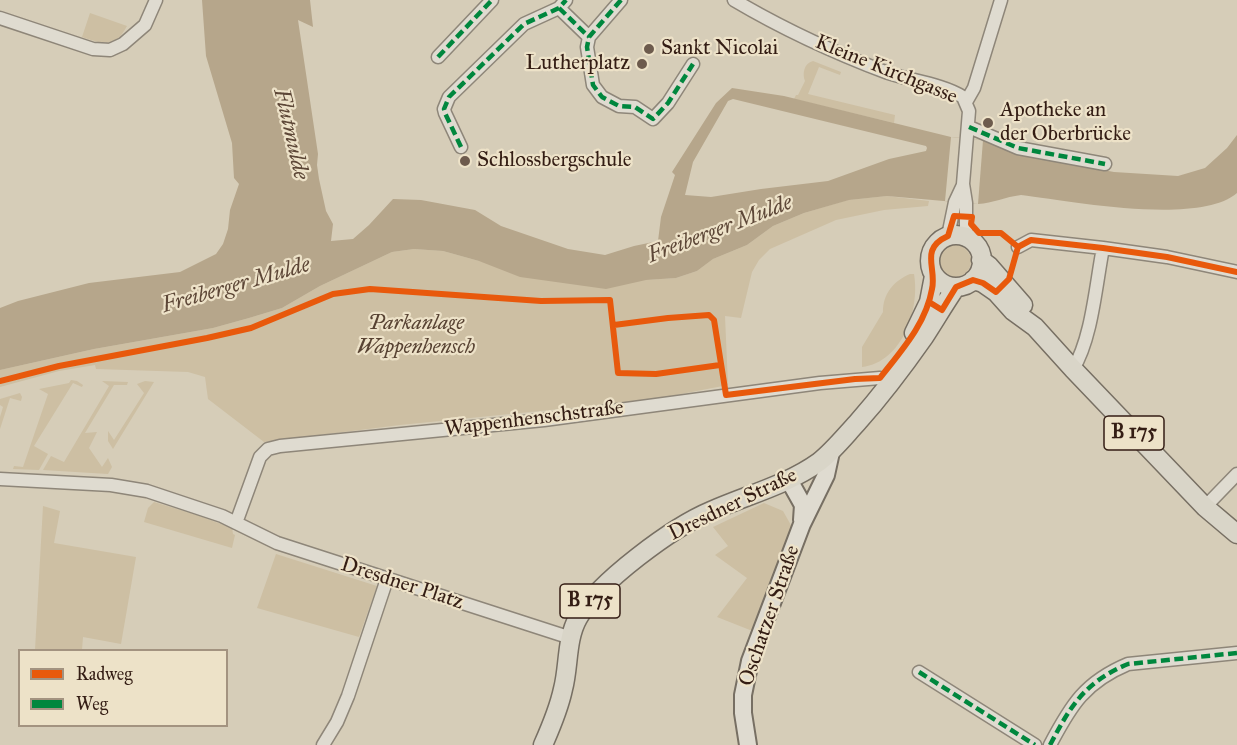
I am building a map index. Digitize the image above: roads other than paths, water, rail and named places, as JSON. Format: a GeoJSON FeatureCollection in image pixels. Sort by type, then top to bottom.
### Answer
{"type":"FeatureCollection","features":[{"type":"Feature","properties":{"kind":"main road"},"geometry":{"type":"LineString","coordinates":[[958,235],[966,238],[978,249],[981,260],[979,272],[965,284],[947,286],[934,276],[930,267],[932,251],[936,244],[948,236],[958,235]]}},
{"type":"Feature","properties":{"kind":"main road","name":"B 175"},"geometry":{"type":"LineString","coordinates":[[981,260],[1020,300],[1035,327]]}},
{"type":"Feature","properties":{"kind":"main road","name":"B 175"},"geometry":{"type":"LineString","coordinates":[[855,425],[866,398],[922,320],[929,302],[934,276]]}},
{"type":"Feature","properties":{"kind":"main road","name":"B 175"},"geometry":{"type":"LineString","coordinates":[[831,452],[874,405],[965,284],[983,283],[1035,327],[1204,507],[1237,534]]}},
{"type":"Feature","properties":{"kind":"main road","name":"Dresdner Straße"},"geometry":{"type":"LineString","coordinates":[[543,745],[563,690],[571,638],[577,619],[592,599],[662,539],[708,512],[789,480],[831,452]]}},
{"type":"Feature","properties":{"kind":"main road","name":"Oschatzer Straße"},"geometry":{"type":"LineString","coordinates":[[748,745],[742,695],[745,678],[802,524],[826,475],[831,452]]}},
{"type":"Feature","properties":{"kind":"main road","name":"Oschatzer Straße"},"geometry":{"type":"LineString","coordinates":[[789,480],[803,505],[802,524]]}},
{"type":"Feature","properties":{"kind":"street"},"geometry":{"type":"LineString","coordinates":[[0,18],[93,49],[110,50],[123,45],[145,25],[156,0]]}},
{"type":"Feature","properties":{"kind":"street"},"geometry":{"type":"LineString","coordinates":[[438,57],[492,0]]}},
{"type":"Feature","properties":{"kind":"street"},"geometry":{"type":"LineString","coordinates":[[621,0],[589,37],[587,47],[593,86],[602,97],[620,106],[635,107],[653,119],[668,103],[693,64]]}},
{"type":"Feature","properties":{"kind":"street","name":"Kleine Kirchgasse"},"geometry":{"type":"LineString","coordinates":[[734,0],[775,24],[814,42],[888,73],[963,97],[969,111],[963,184],[960,203],[948,236]]}},
{"type":"Feature","properties":{"kind":"street"},"geometry":{"type":"LineString","coordinates":[[966,102],[974,88],[1001,0]]}},
{"type":"Feature","properties":{"kind":"street"},"geometry":{"type":"LineString","coordinates":[[461,147],[444,109],[449,97],[524,24],[562,4],[589,37]]}},
{"type":"Feature","properties":{"kind":"street"},"geometry":{"type":"LineString","coordinates":[[968,133],[1018,148],[1105,164]]}},
{"type":"Feature","properties":{"kind":"street","name":"Kleine Kirchgasse"},"geometry":{"type":"LineString","coordinates":[[960,203],[966,238]]}},
{"type":"Feature","properties":{"kind":"street"},"geometry":{"type":"LineString","coordinates":[[1018,247],[1031,240],[1102,248],[1167,257],[1237,272]]}},
{"type":"Feature","properties":{"kind":"street"},"geometry":{"type":"LineString","coordinates":[[1073,369],[1081,357],[1086,338],[1102,248]]}},
{"type":"Feature","properties":{"kind":"street","name":"Wappenhenschstraße"},"geometry":{"type":"LineString","coordinates":[[236,523],[260,457],[268,449],[280,446],[544,420],[820,383],[880,378]]}},
{"type":"Feature","properties":{"kind":"street"},"geometry":{"type":"LineString","coordinates":[[1204,507],[1237,474]]}},
{"type":"Feature","properties":{"kind":"street","name":"Dresdner Platz"},"geometry":{"type":"LineString","coordinates":[[0,479],[111,485],[147,491],[182,501],[277,543],[571,638]]}},
{"type":"Feature","properties":{"kind":"street"},"geometry":{"type":"LineString","coordinates":[[323,745],[337,722],[348,696],[387,579]]}},
{"type":"Feature","properties":{"kind":"street"},"geometry":{"type":"LineString","coordinates":[[1050,745],[1066,714],[1078,699],[1093,683],[1112,671],[1128,664],[1237,653]]}},
{"type":"Feature","properties":{"kind":"street"},"geometry":{"type":"LineString","coordinates":[[919,672],[1035,745]]}},
{"type":"Feature","properties":{"kind":"water"},"geometry":{"type":"Polygon","coordinates":[[[202,0],[310,0],[313,27],[298,20],[318,154],[319,179],[326,211],[333,224],[331,241],[353,239],[393,199],[421,200],[475,210],[501,226],[568,249],[605,255],[658,241],[661,217],[675,175],[672,172],[716,103],[732,88],[784,96],[951,137],[983,140],[1016,154],[1114,172],[1178,176],[1205,168],[1227,148],[1237,135],[1237,193],[1219,203],[1165,210],[1101,206],[1021,195],[978,204],[887,196],[849,200],[804,213],[773,226],[747,245],[713,259],[697,271],[676,278],[646,280],[606,289],[520,277],[479,261],[443,251],[414,249],[392,252],[320,286],[282,308],[249,318],[213,328],[94,349],[0,370],[0,308],[18,301],[89,283],[180,272],[216,254],[223,244],[228,229],[230,210],[239,184],[234,178],[232,143],[206,56],[202,0]],[[733,99],[728,101],[693,162],[685,195],[711,197],[828,181],[889,159],[926,151],[926,146],[733,99]]]}},
{"type":"Feature","properties":{"kind":"place","name":"Sankt Nicolai"},"geometry":{"type":"Point","coordinates":[649,49]}},
{"type":"Feature","properties":{"kind":"place","name":"Lutherplatz"},"geometry":{"type":"Point","coordinates":[642,64]}},
{"type":"Feature","properties":{"kind":"place","name":"Apotheke an der Oberbrücke"},"geometry":{"type":"Point","coordinates":[988,123]}},
{"type":"Feature","properties":{"kind":"place","name":"Schlossbergschule"},"geometry":{"type":"Point","coordinates":[465,161]}},
{"type":"Feature","properties":{"kind":"water label","name":"Flutmulde"},"geometry":{"type":"Point","coordinates":[290,134]}},
{"type":"Feature","properties":{"kind":"water label","name":"Freiberger Mulde"},"geometry":{"type":"Point","coordinates":[720,230]}},
{"type":"Feature","properties":{"kind":"water label","name":"Freiberger Mulde"},"geometry":{"type":"Point","coordinates":[236,286]}},
{"type":"Feature","properties":{"kind":"park label","name":"Parkanlage Wappenhensch"},"geometry":{"type":"Point","coordinates":[416,336]}}]}
